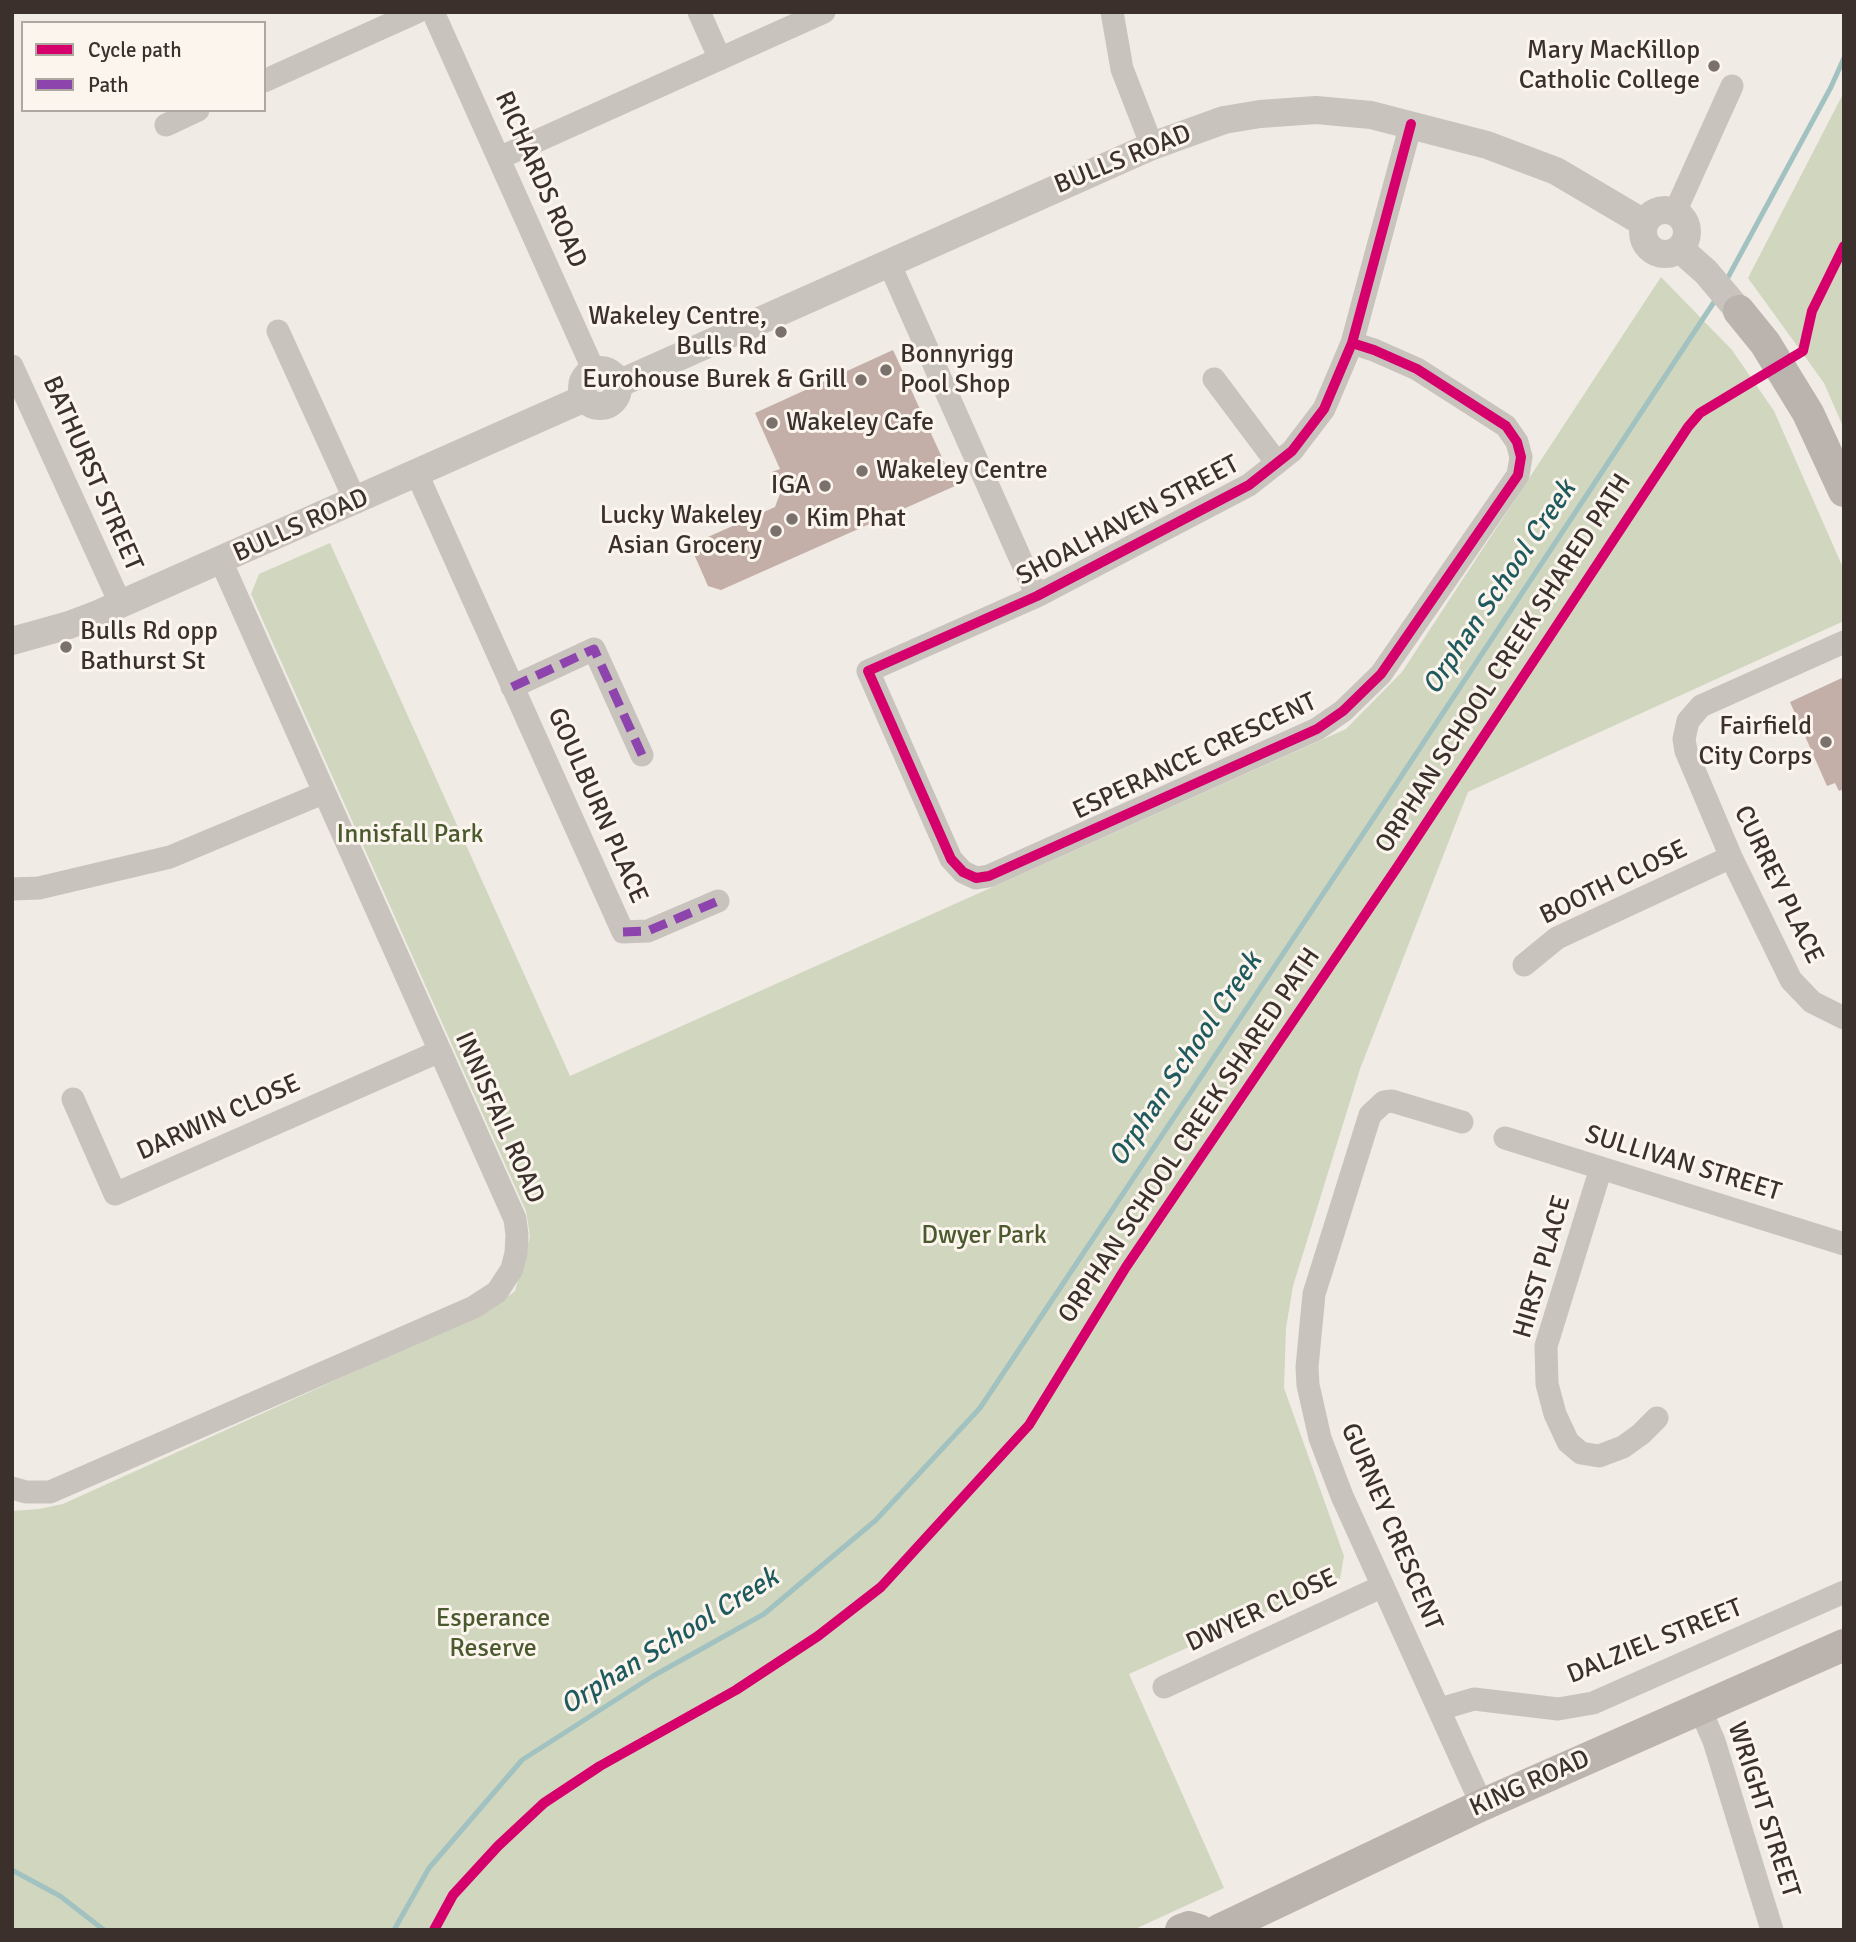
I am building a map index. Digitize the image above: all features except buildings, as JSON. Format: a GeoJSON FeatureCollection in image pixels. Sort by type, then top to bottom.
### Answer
{"type":"FeatureCollection","features":[{"type":"Feature","properties":{"kind":"main road"},"geometry":{"type":"LineString","coordinates":[[1739,311],[1780,366],[1840,475]]}},
{"type":"Feature","properties":{"kind":"main road","name":"KING ROAD"},"geometry":{"type":"LineString","coordinates":[[1219,1930],[1482,1805],[1844,1644]]}},
{"type":"Feature","properties":{"kind":"main road"},"geometry":{"type":"LineString","coordinates":[[1181,1930],[1189,1927],[1199,1930]]}},
{"type":"Feature","properties":{"kind":"street"},"geometry":{"type":"LineString","coordinates":[[266,80],[416,12]]}},
{"type":"Feature","properties":{"kind":"street","name":"RICHARDS ROAD"},"geometry":{"type":"LineString","coordinates":[[433,12],[499,158],[606,377]]}},
{"type":"Feature","properties":{"kind":"street"},"geometry":{"type":"LineString","coordinates":[[699,12],[720,59]]}},
{"type":"Feature","properties":{"kind":"street"},"geometry":{"type":"LineString","coordinates":[[499,158],[824,12]]}},
{"type":"Feature","properties":{"kind":"street"},"geometry":{"type":"LineString","coordinates":[[1112,12],[1122,69],[1152,146]]}},
{"type":"Feature","properties":{"kind":"street"},"geometry":{"type":"LineString","coordinates":[[1675,212],[1732,86]]}},
{"type":"Feature","properties":{"kind":"street","name":"BULLS ROAD"},"geometry":{"type":"LineString","coordinates":[[12,641],[69,625],[121,605],[585,398],[594,406],[605,407],[615,400],[606,377],[889,263],[1152,146],[1224,120],[1316,110],[1371,115],[1411,124],[1487,145],[1556,171],[1644,223]]}},
{"type":"Feature","properties":{"kind":"street"},"geometry":{"type":"LineString","coordinates":[[166,125],[194,112]]}},
{"type":"Feature","properties":{"kind":"street","name":"SHOALHAVEN STREET"},"geometry":{"type":"LineString","coordinates":[[968,876],[951,859],[868,671],[1037,596],[1249,485],[1292,451],[1324,409],[1352,343],[1411,124]]}},
{"type":"Feature","properties":{"kind":"street"},"geometry":{"type":"LineString","coordinates":[[1661,209],[1675,212],[1681,216],[1688,229],[1688,236],[1680,249],[1667,254],[1652,250],[1643,238],[1644,223],[1648,216],[1661,209]]}},
{"type":"Feature","properties":{"kind":"street"},"geometry":{"type":"LineString","coordinates":[[1680,249],[1711,278],[1739,311]]}},
{"type":"Feature","properties":{"kind":"street"},"geometry":{"type":"LineString","coordinates":[[889,263],[1037,596]]}},
{"type":"Feature","properties":{"kind":"street"},"geometry":{"type":"LineString","coordinates":[[278,331],[356,502]]}},
{"type":"Feature","properties":{"kind":"street","name":"ESPERANCE CRESCENT"},"geometry":{"type":"LineString","coordinates":[[968,876],[989,876],[1317,729],[1368,689],[1394,657],[1518,475],[1521,466],[1520,449],[1506,426],[1428,376],[1398,360],[1352,343]]}},
{"type":"Feature","properties":{"kind":"street","name":"BATHURST STREET"},"geometry":{"type":"LineString","coordinates":[[12,366],[121,605]]}},
{"type":"Feature","properties":{"kind":"street"},"geometry":{"type":"LineString","coordinates":[[1214,379],[1278,463]]}},
{"type":"Feature","properties":{"kind":"street","name":"GOULBURN PLACE"},"geometry":{"type":"LineString","coordinates":[[416,474],[623,932],[648,931],[718,901]]}},
{"type":"Feature","properties":{"kind":"street","name":"INNISFAIL ROAD"},"geometry":{"type":"LineString","coordinates":[[12,1488],[26,1492],[50,1492],[474,1307],[497,1292],[512,1269],[516,1253],[515,1219],[221,561]]}},
{"type":"Feature","properties":{"kind":"street","name":"CURREY PLACE"},"geometry":{"type":"LineString","coordinates":[[1844,642],[1701,706],[1688,721],[1684,739],[1686,751],[1731,857],[1791,980],[1812,1002],[1844,1018]]}},
{"type":"Feature","properties":{"kind":"street","name":"GOULBURN PLACE"},"geometry":{"type":"LineString","coordinates":[[512,687],[594,649],[642,755]]}},
{"type":"Feature","properties":{"kind":"street"},"geometry":{"type":"LineString","coordinates":[[12,889],[39,888],[170,857],[323,793]]}},
{"type":"Feature","properties":{"kind":"street","name":"BOOTH CLOSE"},"geometry":{"type":"LineString","coordinates":[[1524,965],[1557,938],[1731,857]]}},
{"type":"Feature","properties":{"kind":"street","name":"DARWIN CLOSE"},"geometry":{"type":"LineString","coordinates":[[73,1099],[115,1194],[440,1051]]}},
{"type":"Feature","properties":{"kind":"street","name":"GURNEY CRESCENT"},"geometry":{"type":"LineString","coordinates":[[1462,1122],[1392,1101],[1376,1107],[1370,1115],[1314,1294],[1307,1367],[1308,1385],[1320,1438],[1342,1496],[1482,1805]]}},
{"type":"Feature","properties":{"kind":"street","name":"SULLIVAN STREET"},"geometry":{"type":"LineString","coordinates":[[1505,1138],[1844,1244]]}},
{"type":"Feature","properties":{"kind":"street","name":"HIRST PLACE"},"geometry":{"type":"LineString","coordinates":[[1601,1168],[1546,1346],[1547,1384],[1555,1414],[1568,1441],[1581,1453],[1599,1456],[1623,1447],[1657,1418]]}},
{"type":"Feature","properties":{"kind":"street","name":"DWYER CLOSE"},"geometry":{"type":"LineString","coordinates":[[1164,1687],[1382,1586]]}},
{"type":"Feature","properties":{"kind":"street","name":"DALZIEL STREET"},"geometry":{"type":"LineString","coordinates":[[1440,1709],[1474,1699],[1558,1709],[1593,1703],[1844,1592]]}},
{"type":"Feature","properties":{"kind":"street","name":"WRIGHT STREET"},"geometry":{"type":"LineString","coordinates":[[1700,1709],[1714,1741],[1772,1930]]}},
{"type":"Feature","properties":{"kind":"green space"},"geometry":{"type":"Polygon","coordinates":[[[1844,92],[1844,429],[1824,383],[1748,278],[1844,92]]]}},
{"type":"Feature","properties":{"kind":"green space"},"geometry":{"type":"Polygon","coordinates":[[[1661,277],[1732,350],[1774,411],[1844,570],[1844,621],[1468,792],[1360,1069],[1293,1286],[1286,1328],[1284,1388],[1344,1556],[1340,1579],[1129,1674],[1224,1888],[1133,1930],[12,1930],[12,1511],[63,1504],[490,1310],[515,1291],[530,1236],[526,1211],[251,594],[259,574],[330,543],[570,1076],[1346,729],[1402,672],[1661,277]]]}},
{"type":"Feature","properties":{"kind":"waterway","name":"Orphan School Creek"},"geometry":{"type":"LineString","coordinates":[[1726,281],[1844,58]]}},
{"type":"Feature","properties":{"kind":"waterway","name":"Orphan School Creek"},"geometry":{"type":"LineString","coordinates":[[394,1930],[429,1868],[522,1760],[653,1676],[764,1614],[876,1520],[980,1408],[1716,299]]}},
{"type":"Feature","properties":{"kind":"waterway"},"geometry":{"type":"LineString","coordinates":[[12,1870],[60,1896],[104,1930]]}},
{"type":"Feature","properties":{"kind":"marked path"},"geometry":{"type":"LineString","coordinates":[[512,687],[594,649],[642,755]]}},
{"type":"Feature","properties":{"kind":"marked path"},"geometry":{"type":"LineString","coordinates":[[623,932],[648,931],[718,901]]}},
{"type":"Feature","properties":{"kind":"cycle path"},"geometry":{"type":"LineString","coordinates":[[1352,343],[1417,369],[1506,426],[1517,442],[1521,457],[1518,475],[1381,674],[1343,711],[1317,729],[989,876],[976,878],[963,872],[951,859],[868,671],[1037,596],[1249,485],[1292,451],[1324,409],[1352,343],[1411,124]]}},
{"type":"Feature","properties":{"kind":"cycle path","name":"ORPHAN SCHOOL CREEK SHARED PATH"},"geometry":{"type":"LineString","coordinates":[[434,1930],[453,1895],[498,1846],[544,1803],[600,1766],[736,1690],[818,1636],[881,1587],[1029,1425],[1126,1267],[1398,866],[1688,427],[1700,413],[1803,351],[1812,311],[1844,246]]}},
{"type":"Feature","properties":{"kind":"place","name":"Mary MacKillop Catholic College"},"geometry":{"type":"Point","coordinates":[1714,66]}},
{"type":"Feature","properties":{"kind":"place","name":"Wakeley Centre, Bulls Rd"},"geometry":{"type":"Point","coordinates":[781,332]}},
{"type":"Feature","properties":{"kind":"place","name":"Bonnyrigg Pool Shop"},"geometry":{"type":"Point","coordinates":[886,370]}},
{"type":"Feature","properties":{"kind":"place","name":"Eurohouse Burek & Grill"},"geometry":{"type":"Point","coordinates":[861,380]}},
{"type":"Feature","properties":{"kind":"place","name":"Wakeley Cafe"},"geometry":{"type":"Point","coordinates":[772,423]}},
{"type":"Feature","properties":{"kind":"place","name":"Wakeley Centre"},"geometry":{"type":"Point","coordinates":[862,471]}},
{"type":"Feature","properties":{"kind":"place","name":"IGA"},"geometry":{"type":"Point","coordinates":[825,486]}},
{"type":"Feature","properties":{"kind":"place","name":"Kim Phat"},"geometry":{"type":"Point","coordinates":[792,519]}},
{"type":"Feature","properties":{"kind":"place","name":"Lucky Wakeley Asian Grocery"},"geometry":{"type":"Point","coordinates":[776,531]}},
{"type":"Feature","properties":{"kind":"place","name":"Bulls Rd opp Bathurst St"},"geometry":{"type":"Point","coordinates":[66,647]}},
{"type":"Feature","properties":{"kind":"place","name":"Fairfield City Corps"},"geometry":{"type":"Point","coordinates":[1826,742]}},
{"type":"Feature","properties":{"kind":"park label","name":"Innisfall Park"},"geometry":{"type":"Point","coordinates":[410,835]}},
{"type":"Feature","properties":{"kind":"park label","name":"Dwyer Park"},"geometry":{"type":"Point","coordinates":[984,1236]}},
{"type":"Feature","properties":{"kind":"park label","name":"Esperance Reserve"},"geometry":{"type":"Point","coordinates":[493,1634]}}]}
